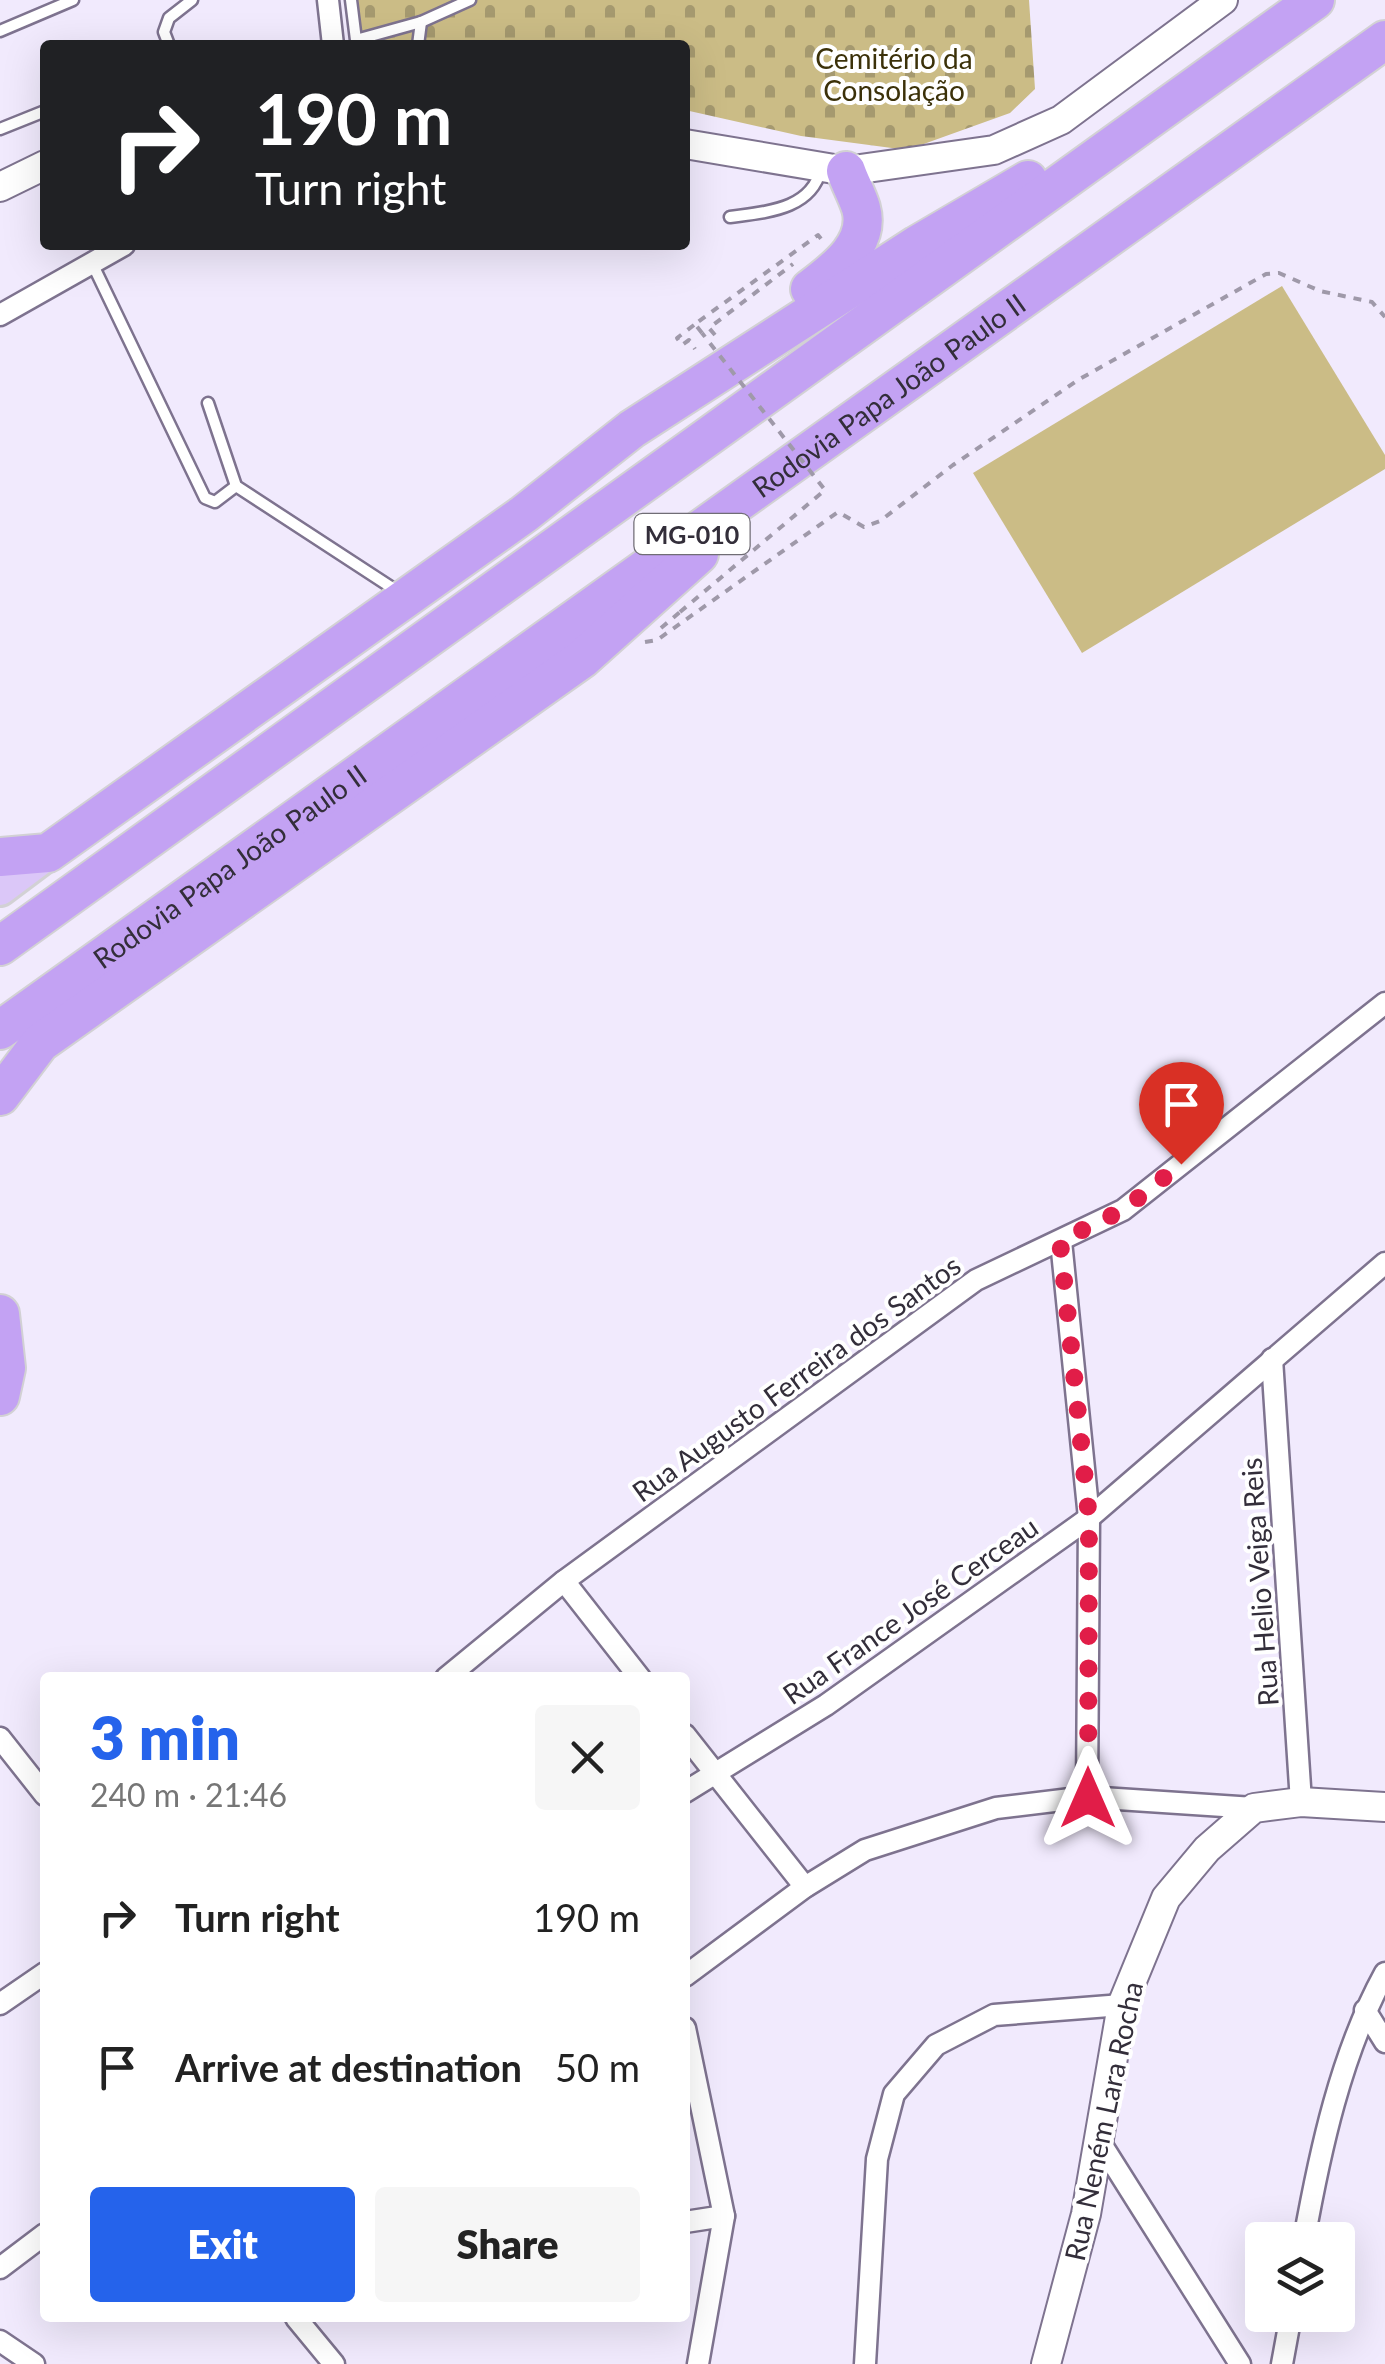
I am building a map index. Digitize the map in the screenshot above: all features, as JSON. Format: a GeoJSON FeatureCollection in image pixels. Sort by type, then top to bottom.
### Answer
{"type":"FeatureCollection","features":[{"type":"Feature","properties":{"kind":"highway","name":"MG-010"},"geometry":{"type":"LineString","coordinates":[[0,946],[1314,0]]}},
{"type":"Feature","properties":{"kind":"highway","name":"Rodovia Papa João Paulo II"},"geometry":{"type":"LineString","coordinates":[[0,1030],[1385,40]]}},
{"type":"Feature","properties":{"kind":"highway"},"geometry":{"type":"LineString","coordinates":[[632,429],[984,206],[1034,177],[1085,166]]}},
{"type":"Feature","properties":{"kind":"highway"},"geometry":{"type":"LineString","coordinates":[[0,857],[48,853],[406,597],[632,429],[708,364],[850,257],[860,231],[862,211],[834,169]]}},
{"type":"Feature","properties":{"kind":"highway"},"geometry":{"type":"LineString","coordinates":[[0,1096],[40,1043],[582,658],[861,412]]}},
{"type":"Feature","properties":{"kind":"highway"},"geometry":{"type":"LineString","coordinates":[[0,1314],[6,1368],[0,1396]]}},
{"type":"Feature","properties":{"kind":"main road"},"geometry":{"type":"LineString","coordinates":[[0,889],[48,853]]}},
{"type":"Feature","properties":{"kind":"main road"},"geometry":{"type":"LineString","coordinates":[[0,1075],[40,1043]]}},
{"type":"Feature","properties":{"kind":"street"},"geometry":{"type":"LineString","coordinates":[[328,0],[332,40]]}},
{"type":"Feature","properties":{"kind":"street"},"geometry":{"type":"LineString","coordinates":[[690,145],[834,169],[994,150],[1061,120],[1223,0]]}},
{"type":"Feature","properties":{"kind":"street"},"geometry":{"type":"LineString","coordinates":[[0,186],[40,168]]}},
{"type":"Feature","properties":{"kind":"street"},"geometry":{"type":"LineString","coordinates":[[0,316],[116,250]]}},
{"type":"Feature","properties":{"kind":"street","name":"Rua Augusto Ferreira dos Santos"},"geometry":{"type":"LineString","coordinates":[[453,1672],[564,1581],[976,1280],[1123,1210],[1385,1003]]}},
{"type":"Feature","properties":{"kind":"street"},"geometry":{"type":"LineString","coordinates":[[1060,1241],[1089,1518],[1088,1798]]}},
{"type":"Feature","properties":{"kind":"street","name":"Rua France José Cerceau"},"geometry":{"type":"LineString","coordinates":[[690,1789],[826,1705],[1089,1518],[1385,1263]]}},
{"type":"Feature","properties":{"kind":"street","name":"Rua Helio Veiga Reis"},"geometry":{"type":"LineString","coordinates":[[1272,1359],[1301,1802]]}},
{"type":"Feature","properties":{"kind":"street"},"geometry":{"type":"LineString","coordinates":[[564,1581],[635,1672]]}},
{"type":"Feature","properties":{"kind":"street"},"geometry":{"type":"LineString","coordinates":[[0,1738],[40,1790]]}},
{"type":"Feature","properties":{"kind":"street"},"geometry":{"type":"LineString","coordinates":[[690,1741],[805,1887]]}},
{"type":"Feature","properties":{"kind":"street"},"geometry":{"type":"LineString","coordinates":[[690,1972],[805,1887],[865,1850],[996,1808],[1088,1798],[1254,1808],[1301,1802],[1385,1807]]}},
{"type":"Feature","properties":{"kind":"street","name":"Rua Neném Lara Rocha"},"geometry":{"type":"LineString","coordinates":[[1046,2364],[1086,2214],[1122,2005],[1166,1898],[1207,1849],[1254,1808]]}},
{"type":"Feature","properties":{"kind":"street"},"geometry":{"type":"LineString","coordinates":[[1307,2222],[1317,2170],[1364,2010],[1385,1974]]}},
{"type":"Feature","properties":{"kind":"street"},"geometry":{"type":"LineString","coordinates":[[0,2004],[40,1977]]}},
{"type":"Feature","properties":{"kind":"street"},"geometry":{"type":"LineString","coordinates":[[866,2364],[877,2159],[894,2094],[936,2045],[994,2015],[1122,2005]]}},
{"type":"Feature","properties":{"kind":"street"},"geometry":{"type":"LineString","coordinates":[[1364,2010],[1385,2043]]}},
{"type":"Feature","properties":{"kind":"street"},"geometry":{"type":"LineString","coordinates":[[690,2052],[724,2216],[698,2364]]}},
{"type":"Feature","properties":{"kind":"street"},"geometry":{"type":"LineString","coordinates":[[1098,2139],[1240,2364]]}},
{"type":"Feature","properties":{"kind":"street"},"geometry":{"type":"LineString","coordinates":[[690,2221],[724,2216]]}},
{"type":"Feature","properties":{"kind":"street"},"geometry":{"type":"LineString","coordinates":[[0,2268],[40,2238]]}},
{"type":"Feature","properties":{"kind":"street"},"geometry":{"type":"LineString","coordinates":[[299,2322],[334,2364]]}},
{"type":"Feature","properties":{"kind":"street"},"geometry":{"type":"LineString","coordinates":[[1282,2364],[1288,2332]]}},
{"type":"Feature","properties":{"kind":"street"},"geometry":{"type":"LineString","coordinates":[[0,2341],[34,2364]]}},
{"type":"Feature","properties":{"kind":"lane"},"geometry":{"type":"LineString","coordinates":[[0,31],[73,0]]}},
{"type":"Feature","properties":{"kind":"lane"},"geometry":{"type":"LineString","coordinates":[[167,40],[164,32],[170,18],[192,0]]}},
{"type":"Feature","properties":{"kind":"lane"},"geometry":{"type":"LineString","coordinates":[[351,0],[352,40]]}},
{"type":"Feature","properties":{"kind":"lane"},"geometry":{"type":"LineString","coordinates":[[362,40],[421,22],[470,0]]}},
{"type":"Feature","properties":{"kind":"lane"},"geometry":{"type":"LineString","coordinates":[[419,40],[421,22]]}},
{"type":"Feature","properties":{"kind":"lane"},"geometry":{"type":"LineString","coordinates":[[0,128],[40,113]]}},
{"type":"Feature","properties":{"kind":"lane"},"geometry":{"type":"LineString","coordinates":[[730,217],[791,206],[834,169]]}},
{"type":"Feature","properties":{"kind":"lane"},"geometry":{"type":"LineString","coordinates":[[92,264],[205,498],[215,502],[236,486]]}},
{"type":"Feature","properties":{"kind":"lane"},"geometry":{"type":"LineString","coordinates":[[208,402],[236,486],[376,572],[406,597]]}},
{"type":"Feature","properties":{"kind":"path"},"geometry":{"type":"LineString","coordinates":[[695,349],[688,340],[682,345],[677,338],[818,235],[823,242],[709,328],[715,335]]}},
{"type":"Feature","properties":{"kind":"path"},"geometry":{"type":"LineString","coordinates":[[630,646],[657,640],[838,512],[864,527],[880,522],[952,465],[1078,380],[1266,274],[1279,273],[1320,291],[1372,302],[1385,318]]}},
{"type":"Feature","properties":{"kind":"path"},"geometry":{"type":"LineString","coordinates":[[646,642],[826,490],[696,324]]}},
{"type":"Feature","properties":{"kind":"green space","name":"Cemitério da Consolação"},"geometry":{"type":"Polygon","coordinates":[[[350,0],[1029,0],[1035,89],[1010,113],[907,150],[801,136],[690,111],[690,40],[354,37],[350,0]]]}},
{"type":"Feature","properties":{"kind":"green space"},"geometry":{"type":"Polygon","coordinates":[[[1282,286],[1385,455],[1385,469],[1082,653],[973,473],[1282,286]]]}},
{"type":"Feature","properties":{"kind":"route"},"geometry":{"type":"LineString","coordinates":[[1088,1798],[1089,1518],[1060,1241],[1123,1210],[1181,1164]]}}]}
